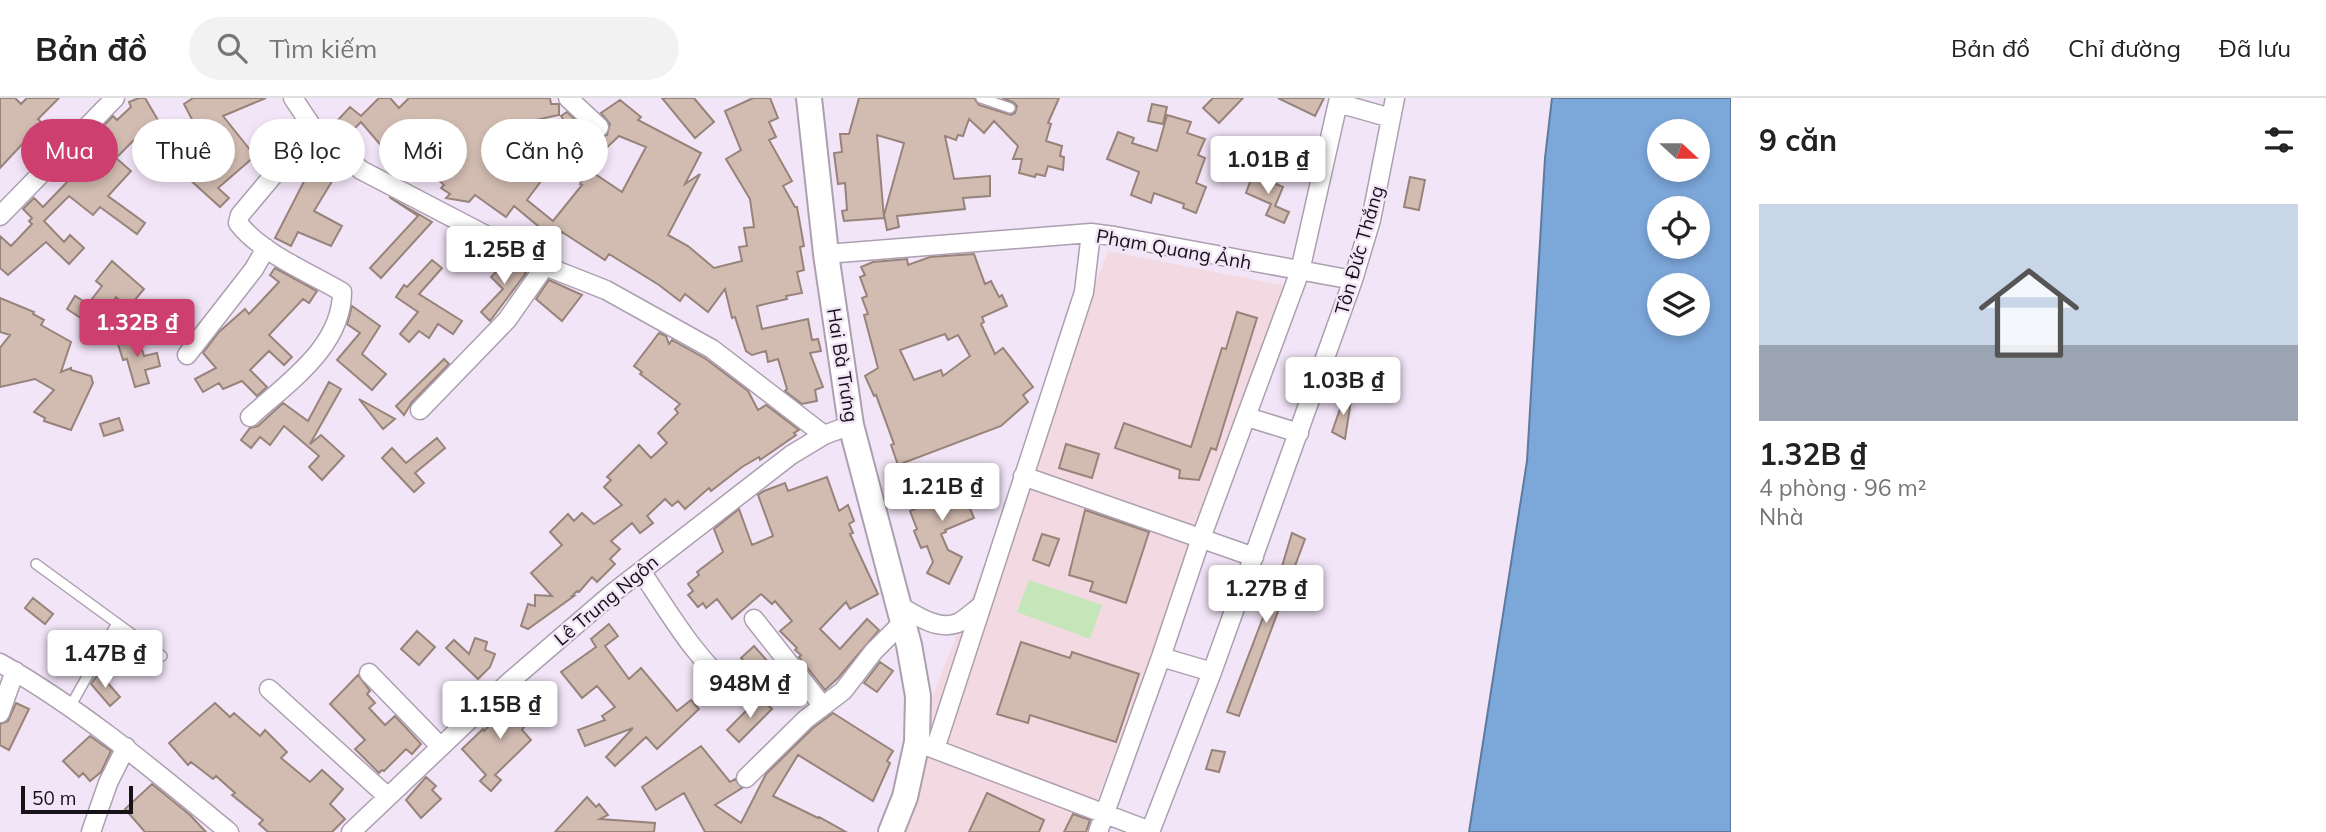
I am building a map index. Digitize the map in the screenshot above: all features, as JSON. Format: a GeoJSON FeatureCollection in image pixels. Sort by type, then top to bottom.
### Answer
{"type":"FeatureCollection","features":[{"type":"Feature","properties":{"kind":"main road","name":"Hai Bà Trưng"},"geometry":{"type":"LineString","coordinates":[[809,98],[826,254],[852,425],[900,614],[926,746],[891,832]]}},
{"type":"Feature","properties":{"kind":"street"},"geometry":{"type":"LineString","coordinates":[[0,216],[115,98]]}},
{"type":"Feature","properties":{"kind":"street"},"geometry":{"type":"LineString","coordinates":[[293,98],[307,119]]}},
{"type":"Feature","properties":{"kind":"street"},"geometry":{"type":"LineString","coordinates":[[568,98],[590,119]]}},
{"type":"Feature","properties":{"kind":"street","name":"Tôn Đức Thắng"},"geometry":{"type":"LineString","coordinates":[[1150,832],[1212,672],[1353,281],[1371,220],[1395,98]]}},
{"type":"Feature","properties":{"kind":"street"},"geometry":{"type":"LineString","coordinates":[[1102,823],[1201,538],[1300,271],[1335,100],[1391,118]]}},
{"type":"Feature","properties":{"kind":"street"},"geometry":{"type":"LineString","coordinates":[[365,172],[545,266],[606,290],[712,349],[824,435]]}},
{"type":"Feature","properties":{"kind":"street"},"geometry":{"type":"LineString","coordinates":[[250,417],[317,355],[338,320],[342,306],[342,292],[266,248],[238,223],[240,215],[268,182]]}},
{"type":"Feature","properties":{"kind":"street"},"geometry":{"type":"LineString","coordinates":[[1091,233],[1084,292],[982,605],[926,746],[1102,823],[1150,832]]}},
{"type":"Feature","properties":{"kind":"street","name":"Phạm Quang Ảnh"},"geometry":{"type":"LineString","coordinates":[[826,254],[1091,233],[1353,281]]}},
{"type":"Feature","properties":{"kind":"street"},"geometry":{"type":"LineString","coordinates":[[187,355],[254,269],[266,248]]}},
{"type":"Feature","properties":{"kind":"street"},"geometry":{"type":"LineString","coordinates":[[420,410],[507,320],[545,266]]}},
{"type":"Feature","properties":{"kind":"street"},"geometry":{"type":"LineString","coordinates":[[1247,417],[1299,433]]}},
{"type":"Feature","properties":{"kind":"street","name":"Lê Trung Ngôn"},"geometry":{"type":"LineString","coordinates":[[351,832],[507,684],[640,571],[791,455],[824,435],[852,425]]}},
{"type":"Feature","properties":{"kind":"street"},"geometry":{"type":"LineString","coordinates":[[1023,477],[1254,557]]}},
{"type":"Feature","properties":{"kind":"street"},"geometry":{"type":"LineString","coordinates":[[640,571],[694,650],[718,678],[737,693]]}},
{"type":"Feature","properties":{"kind":"street"},"geometry":{"type":"LineString","coordinates":[[746,778],[822,705],[843,691],[900,614],[945,625],[959,622],[982,605]]}},
{"type":"Feature","properties":{"kind":"street"},"geometry":{"type":"LineString","coordinates":[[754,619],[822,705]]}},
{"type":"Feature","properties":{"kind":"street"},"geometry":{"type":"LineString","coordinates":[[1161,657],[1212,672]]}},
{"type":"Feature","properties":{"kind":"street"},"geometry":{"type":"LineString","coordinates":[[0,713],[8,667],[70,706],[126,747],[229,832]]}},
{"type":"Feature","properties":{"kind":"street"},"geometry":{"type":"LineString","coordinates":[[369,673],[440,746]]}},
{"type":"Feature","properties":{"kind":"street"},"geometry":{"type":"LineString","coordinates":[[269,689],[388,797]]}},
{"type":"Feature","properties":{"kind":"street"},"geometry":{"type":"LineString","coordinates":[[91,832],[108,783],[126,747]]}},
{"type":"Feature","properties":{"kind":"lane"},"geometry":{"type":"LineString","coordinates":[[981,98],[1010,108]]}},
{"type":"Feature","properties":{"kind":"lane"},"geometry":{"type":"LineString","coordinates":[[36,564],[162,656]]}},
{"type":"Feature","properties":{"kind":"lane"},"geometry":{"type":"LineString","coordinates":[[70,706],[117,623]]}},
{"type":"Feature","properties":{"kind":"shaded area"},"geometry":{"type":"Polygon","coordinates":[[[1108,251],[1292,287],[1085,832],[879,832],[1108,251]]]}},
{"type":"Feature","properties":{"kind":"green space"},"geometry":{"type":"Polygon","coordinates":[[[1029,580],[1102,605],[1090,639],[1017,612],[1029,580]]]}},
{"type":"Feature","properties":{"kind":"water"},"geometry":{"type":"Polygon","coordinates":[[[1552,98],[1731,98],[1731,832],[1469,832],[1527,461],[1545,158],[1552,98]]]}},
{"type":"Feature","properties":{"kind":"building"},"geometry":{"type":"Polygon","coordinates":[[[0,98],[15,98],[21,104],[27,98],[59,98],[38,119],[21,119],[21,145],[0,168],[0,98]]]}},
{"type":"Feature","properties":{"kind":"building"},"geometry":{"type":"Polygon","coordinates":[[[145,98],[157,119],[132,119],[132,142],[118,156],[118,119],[131,107],[129,102],[145,98]]]}},
{"type":"Feature","properties":{"kind":"building"},"geometry":{"type":"Polygon","coordinates":[[[193,98],[266,98],[223,116],[225,119],[192,119],[184,104],[193,98]]]}},
{"type":"Feature","properties":{"kind":"building"},"geometry":{"type":"Polygon","coordinates":[[[379,98],[390,98],[399,108],[409,98],[550,98],[551,104],[559,104],[559,115],[540,119],[481,119],[481,182],[540,182],[527,200],[553,221],[582,185],[581,182],[607,182],[622,192],[646,147],[619,136],[608,146],[610,124],[601,113],[620,100],[641,117],[638,120],[701,153],[685,184],[700,174],[668,235],[688,246],[714,268],[742,261],[739,247],[747,246],[744,228],[754,227],[750,199],[726,159],[741,150],[725,111],[753,98],[770,98],[778,118],[769,122],[776,137],[769,140],[792,181],[783,186],[797,207],[804,246],[800,247],[804,270],[797,272],[802,293],[757,306],[762,329],[808,319],[812,340],[818,339],[821,351],[810,353],[823,387],[815,390],[817,401],[802,404],[785,391],[787,389],[778,359],[768,362],[766,351],[752,355],[746,351],[735,317],[732,318],[725,289],[708,312],[685,294],[680,301],[609,254],[605,260],[562,232],[551,245],[540,236],[544,231],[514,206],[506,217],[475,195],[469,202],[446,198],[450,194],[441,188],[444,185],[441,182],[467,182],[467,119],[379,119],[379,143],[365,127],[365,119],[339,119],[350,107],[361,116],[379,98]]]}},
{"type":"Feature","properties":{"kind":"building"},"geometry":{"type":"Polygon","coordinates":[[[662,98],[694,98],[714,122],[695,138],[662,98]]]}},
{"type":"Feature","properties":{"kind":"building"},"geometry":{"type":"Polygon","coordinates":[[[859,98],[974,98],[979,105],[1011,115],[1015,113],[1017,106],[1002,98],[1059,98],[1048,123],[1051,124],[1046,141],[1062,146],[1060,156],[1064,157],[1063,170],[1048,166],[1045,176],[1036,174],[1035,177],[1019,173],[1022,159],[1013,159],[1018,146],[994,121],[984,133],[969,119],[963,136],[958,135],[956,140],[945,136],[954,179],[990,176],[990,196],[963,198],[965,209],[897,216],[899,227],[887,230],[884,215],[904,143],[877,135],[884,218],[844,221],[842,211],[847,210],[845,183],[838,184],[834,153],[842,152],[840,134],[849,134],[859,98]]]}},
{"type":"Feature","properties":{"kind":"building"},"geometry":{"type":"Polygon","coordinates":[[[1213,98],[1243,98],[1219,123],[1203,108],[1213,98]]]}},
{"type":"Feature","properties":{"kind":"building"},"geometry":{"type":"Polygon","coordinates":[[[1278,98],[1324,98],[1315,116],[1278,98]]]}},
{"type":"Feature","properties":{"kind":"building"},"geometry":{"type":"Polygon","coordinates":[[[1152,104],[1167,107],[1163,124],[1148,121],[1152,104]]]}},
{"type":"Feature","properties":{"kind":"building"},"geometry":{"type":"Polygon","coordinates":[[[567,112],[574,119],[563,119],[561,116],[567,112]]]}},
{"type":"Feature","properties":{"kind":"building"},"geometry":{"type":"Polygon","coordinates":[[[1167,115],[1191,122],[1187,133],[1205,139],[1198,155],[1205,158],[1196,183],[1206,187],[1196,213],[1183,208],[1184,204],[1154,193],[1151,203],[1131,195],[1139,172],[1107,159],[1118,132],[1134,138],[1132,143],[1157,151],[1167,115]]]}},
{"type":"Feature","properties":{"kind":"building"},"geometry":{"type":"Polygon","coordinates":[[[235,131],[249,148],[249,161],[235,173],[235,131]]]}},
{"type":"Feature","properties":{"kind":"building"},"geometry":{"type":"Polygon","coordinates":[[[118,160],[131,171],[108,196],[145,223],[137,234],[100,207],[93,215],[69,196],[44,221],[64,242],[70,235],[84,248],[69,264],[46,242],[8,275],[0,268],[0,236],[11,246],[32,224],[29,221],[32,218],[23,209],[34,198],[43,207],[67,182],[118,182],[118,160]]]}},
{"type":"Feature","properties":{"kind":"building"},"geometry":{"type":"Polygon","coordinates":[[[1253,174],[1283,187],[1275,206],[1289,212],[1284,223],[1266,215],[1271,204],[1246,193],[1253,174]]]}},
{"type":"Feature","properties":{"kind":"building"},"geometry":{"type":"Polygon","coordinates":[[[1410,177],[1425,180],[1419,210],[1404,207],[1410,177]]]}},
{"type":"Feature","properties":{"kind":"building"},"geometry":{"type":"Polygon","coordinates":[[[192,182],[225,182],[218,188],[229,198],[220,207],[192,182]]]}},
{"type":"Feature","properties":{"kind":"building"},"geometry":{"type":"Polygon","coordinates":[[[304,182],[332,182],[314,211],[342,226],[331,246],[298,232],[291,246],[275,238],[304,182]]]}},
{"type":"Feature","properties":{"kind":"building"},"geometry":{"type":"Polygon","coordinates":[[[389,197],[432,222],[381,278],[370,268],[418,216],[389,197]]]}},
{"type":"Feature","properties":{"kind":"building"},"geometry":{"type":"Polygon","coordinates":[[[974,254],[985,284],[991,281],[1007,306],[982,317],[984,322],[981,324],[995,354],[1003,348],[1033,387],[1023,395],[1028,402],[1001,426],[898,465],[891,445],[894,444],[876,395],[874,396],[865,376],[878,368],[864,315],[868,314],[862,298],[867,296],[860,277],[865,275],[861,267],[873,262],[907,259],[908,265],[930,257],[974,254]],[[945,334],[900,350],[914,380],[941,370],[943,376],[970,356],[958,335],[948,340],[945,334]]]}},
{"type":"Feature","properties":{"kind":"building"},"geometry":{"type":"Polygon","coordinates":[[[508,259],[526,273],[490,321],[481,312],[503,289],[491,277],[508,259]]]}},
{"type":"Feature","properties":{"kind":"building"},"geometry":{"type":"Polygon","coordinates":[[[432,260],[442,268],[419,294],[462,321],[453,334],[438,324],[429,338],[419,331],[409,342],[400,334],[418,312],[396,297],[404,285],[407,287],[432,260]]]}},
{"type":"Feature","properties":{"kind":"building"},"geometry":{"type":"Polygon","coordinates":[[[112,261],[144,289],[128,308],[116,297],[96,328],[67,309],[75,296],[88,304],[102,286],[96,281],[112,261]]]}},
{"type":"Feature","properties":{"kind":"building"},"geometry":{"type":"Polygon","coordinates":[[[275,268],[317,291],[309,303],[303,299],[269,335],[292,357],[284,365],[269,351],[250,370],[267,387],[257,396],[242,381],[223,389],[219,383],[203,392],[195,379],[216,368],[203,353],[219,332],[245,309],[249,314],[279,282],[270,275],[275,268]]]}},
{"type":"Feature","properties":{"kind":"building"},"geometry":{"type":"Polygon","coordinates":[[[549,280],[582,295],[562,321],[536,299],[549,280]]]}},
{"type":"Feature","properties":{"kind":"building"},"geometry":{"type":"Polygon","coordinates":[[[0,298],[34,312],[33,314],[44,320],[41,325],[71,342],[61,372],[71,368],[91,376],[93,383],[71,430],[44,421],[45,418],[34,412],[54,390],[35,379],[0,387],[0,348],[10,335],[0,332],[0,298]]]}},
{"type":"Feature","properties":{"kind":"building"},"geometry":{"type":"Polygon","coordinates":[[[352,306],[380,326],[362,354],[386,374],[372,390],[337,360],[360,333],[347,324],[352,306]]]}},
{"type":"Feature","properties":{"kind":"building"},"geometry":{"type":"Polygon","coordinates":[[[1237,312],[1257,318],[1216,450],[1211,448],[1199,480],[1179,478],[1180,470],[1115,448],[1124,423],[1191,447],[1222,348],[1226,349],[1237,312]]]}},
{"type":"Feature","properties":{"kind":"building"},"geometry":{"type":"Polygon","coordinates":[[[131,333],[133,341],[139,339],[144,356],[157,353],[160,366],[145,370],[149,383],[135,387],[127,359],[123,360],[116,338],[131,333]]]}},
{"type":"Feature","properties":{"kind":"building"},"geometry":{"type":"Polygon","coordinates":[[[659,333],[666,336],[669,344],[672,340],[706,359],[748,391],[758,410],[766,405],[799,430],[794,433],[796,435],[760,460],[759,457],[742,467],[711,491],[709,488],[685,509],[678,501],[672,506],[665,499],[647,516],[653,523],[640,533],[632,523],[611,541],[620,549],[610,559],[615,564],[597,582],[592,577],[579,592],[528,629],[521,626],[528,604],[535,606],[535,595],[552,596],[531,573],[562,545],[550,532],[568,514],[574,521],[582,513],[594,524],[622,505],[604,487],[611,480],[607,477],[639,445],[651,458],[667,443],[658,433],[678,413],[675,409],[680,404],[640,374],[642,372],[634,366],[659,333]]]}},
{"type":"Feature","properties":{"kind":"building"},"geometry":{"type":"Polygon","coordinates":[[[444,359],[449,364],[412,402],[404,415],[396,406],[444,359]]]}},
{"type":"Feature","properties":{"kind":"building"},"geometry":{"type":"Polygon","coordinates":[[[329,382],[341,389],[310,444],[321,435],[344,456],[322,480],[309,467],[319,456],[284,426],[270,445],[260,437],[251,448],[241,440],[250,428],[258,426],[283,403],[308,421],[329,382]]]}},
{"type":"Feature","properties":{"kind":"building"},"geometry":{"type":"Polygon","coordinates":[[[1346,392],[1352,394],[1345,439],[1332,432],[1346,392]]]}},
{"type":"Feature","properties":{"kind":"building"},"geometry":{"type":"Polygon","coordinates":[[[359,399],[395,419],[383,429],[359,399]]]}},
{"type":"Feature","properties":{"kind":"building"},"geometry":{"type":"Polygon","coordinates":[[[119,418],[123,430],[104,436],[100,424],[119,418]]]}},
{"type":"Feature","properties":{"kind":"building"},"geometry":{"type":"Polygon","coordinates":[[[437,438],[445,448],[415,473],[424,483],[414,492],[382,458],[392,448],[406,463],[437,438]]]}},
{"type":"Feature","properties":{"kind":"building"},"geometry":{"type":"Polygon","coordinates":[[[1066,444],[1099,454],[1092,478],[1059,468],[1066,444]]]}},
{"type":"Feature","properties":{"kind":"building"},"geometry":{"type":"Polygon","coordinates":[[[956,467],[974,518],[941,534],[948,550],[962,557],[949,584],[927,573],[933,562],[927,546],[921,548],[910,511],[933,501],[928,489],[941,484],[937,475],[956,467]]]}},
{"type":"Feature","properties":{"kind":"building"},"geometry":{"type":"Polygon","coordinates":[[[827,477],[839,511],[848,505],[854,521],[849,524],[853,533],[850,534],[878,594],[850,609],[846,602],[820,629],[840,649],[867,619],[879,630],[825,690],[799,657],[801,655],[795,650],[797,648],[780,631],[792,621],[775,601],[772,604],[761,594],[732,619],[717,599],[706,608],[703,603],[698,607],[688,595],[693,591],[688,584],[699,575],[697,572],[723,552],[714,529],[739,509],[752,545],[773,536],[758,495],[785,483],[788,491],[827,477]]]}},
{"type":"Feature","properties":{"kind":"building"},"geometry":{"type":"Polygon","coordinates":[[[1085,510],[1149,532],[1126,603],[1090,591],[1093,582],[1069,575],[1085,510]]]}},
{"type":"Feature","properties":{"kind":"building"},"geometry":{"type":"Polygon","coordinates":[[[1292,533],[1305,539],[1239,716],[1227,712],[1280,573],[1292,533]]]}},
{"type":"Feature","properties":{"kind":"building"},"geometry":{"type":"Polygon","coordinates":[[[1042,534],[1059,539],[1049,566],[1033,560],[1042,534]]]}},
{"type":"Feature","properties":{"kind":"building"},"geometry":{"type":"Polygon","coordinates":[[[33,598],[53,614],[45,624],[25,608],[33,598]]]}},
{"type":"Feature","properties":{"kind":"building"},"geometry":{"type":"Polygon","coordinates":[[[609,624],[618,636],[605,646],[629,679],[641,668],[677,711],[691,700],[699,709],[657,749],[646,737],[615,766],[606,757],[633,728],[585,746],[578,730],[605,720],[602,716],[615,707],[597,686],[582,698],[561,672],[596,647],[591,639],[609,624]]]}},
{"type":"Feature","properties":{"kind":"building"},"geometry":{"type":"Polygon","coordinates":[[[417,631],[435,647],[419,665],[401,649],[417,631]]]}},
{"type":"Feature","properties":{"kind":"building"},"geometry":{"type":"Polygon","coordinates":[[[475,638],[487,642],[485,650],[495,654],[490,667],[478,679],[446,648],[454,640],[469,654],[475,638]]]}},
{"type":"Feature","properties":{"kind":"building"},"geometry":{"type":"Polygon","coordinates":[[[1021,642],[1070,658],[1072,652],[1139,674],[1116,742],[1030,715],[1028,723],[997,714],[1021,642]]]}},
{"type":"Feature","properties":{"kind":"building"},"geometry":{"type":"Polygon","coordinates":[[[118,645],[138,662],[128,673],[108,656],[118,645]]]}},
{"type":"Feature","properties":{"kind":"building"},"geometry":{"type":"Polygon","coordinates":[[[754,646],[777,672],[764,684],[741,658],[754,646]]]}},
{"type":"Feature","properties":{"kind":"building"},"geometry":{"type":"Polygon","coordinates":[[[880,662],[893,671],[877,692],[864,683],[880,662]]]}},
{"type":"Feature","properties":{"kind":"building"},"geometry":{"type":"Polygon","coordinates":[[[99,673],[120,697],[110,706],[91,684],[99,673]]]}},
{"type":"Feature","properties":{"kind":"building"},"geometry":{"type":"Polygon","coordinates":[[[358,675],[370,691],[367,694],[375,703],[369,708],[385,725],[395,716],[421,744],[412,754],[406,749],[379,773],[355,749],[365,740],[330,704],[358,675]]]}},
{"type":"Feature","properties":{"kind":"building"},"geometry":{"type":"Polygon","coordinates":[[[514,693],[533,710],[520,724],[531,740],[495,775],[501,780],[491,791],[480,781],[486,775],[462,749],[483,729],[484,731],[508,705],[504,702],[514,693]]]}},
{"type":"Feature","properties":{"kind":"building"},"geometry":{"type":"Polygon","coordinates":[[[760,697],[772,709],[739,742],[727,730],[760,697]]]}},
{"type":"Feature","properties":{"kind":"building"},"geometry":{"type":"Polygon","coordinates":[[[16,703],[29,709],[9,750],[0,745],[0,724],[8,721],[16,703]]]}},
{"type":"Feature","properties":{"kind":"building"},"geometry":{"type":"Polygon","coordinates":[[[215,703],[230,717],[234,713],[260,736],[265,730],[287,752],[281,758],[310,782],[322,770],[343,789],[330,804],[345,819],[332,832],[268,832],[259,824],[263,820],[232,795],[235,793],[216,776],[213,779],[191,762],[188,765],[169,743],[215,703]]]}},
{"type":"Feature","properties":{"kind":"building"},"geometry":{"type":"Polygon","coordinates":[[[833,713],[893,751],[873,801],[798,755],[773,796],[846,832],[705,832],[684,793],[656,810],[642,787],[701,746],[730,782],[735,779],[742,788],[715,805],[741,823],[766,774],[813,728],[833,713]]]}},
{"type":"Feature","properties":{"kind":"building"},"geometry":{"type":"Polygon","coordinates":[[[90,736],[111,751],[101,772],[90,781],[83,773],[79,777],[63,761],[90,736]]]}},
{"type":"Feature","properties":{"kind":"building"},"geometry":{"type":"Polygon","coordinates":[[[1212,750],[1225,752],[1219,772],[1206,769],[1212,750]]]}},
{"type":"Feature","properties":{"kind":"building"},"geometry":{"type":"Polygon","coordinates":[[[426,777],[436,786],[432,790],[441,799],[421,818],[406,800],[426,777]]]}},
{"type":"Feature","properties":{"kind":"building"},"geometry":{"type":"Polygon","coordinates":[[[152,784],[206,832],[145,832],[125,809],[152,784]]]}},
{"type":"Feature","properties":{"kind":"building"},"geometry":{"type":"Polygon","coordinates":[[[987,793],[1044,820],[1039,832],[969,832],[987,793]]]}},
{"type":"Feature","properties":{"kind":"building"},"geometry":{"type":"Polygon","coordinates":[[[587,797],[596,807],[599,804],[608,815],[600,819],[655,823],[654,832],[555,832],[587,797]]]}},
{"type":"Feature","properties":{"kind":"building"},"geometry":{"type":"Polygon","coordinates":[[[1073,814],[1090,820],[1086,832],[1064,832],[1073,814]]]}}]}
